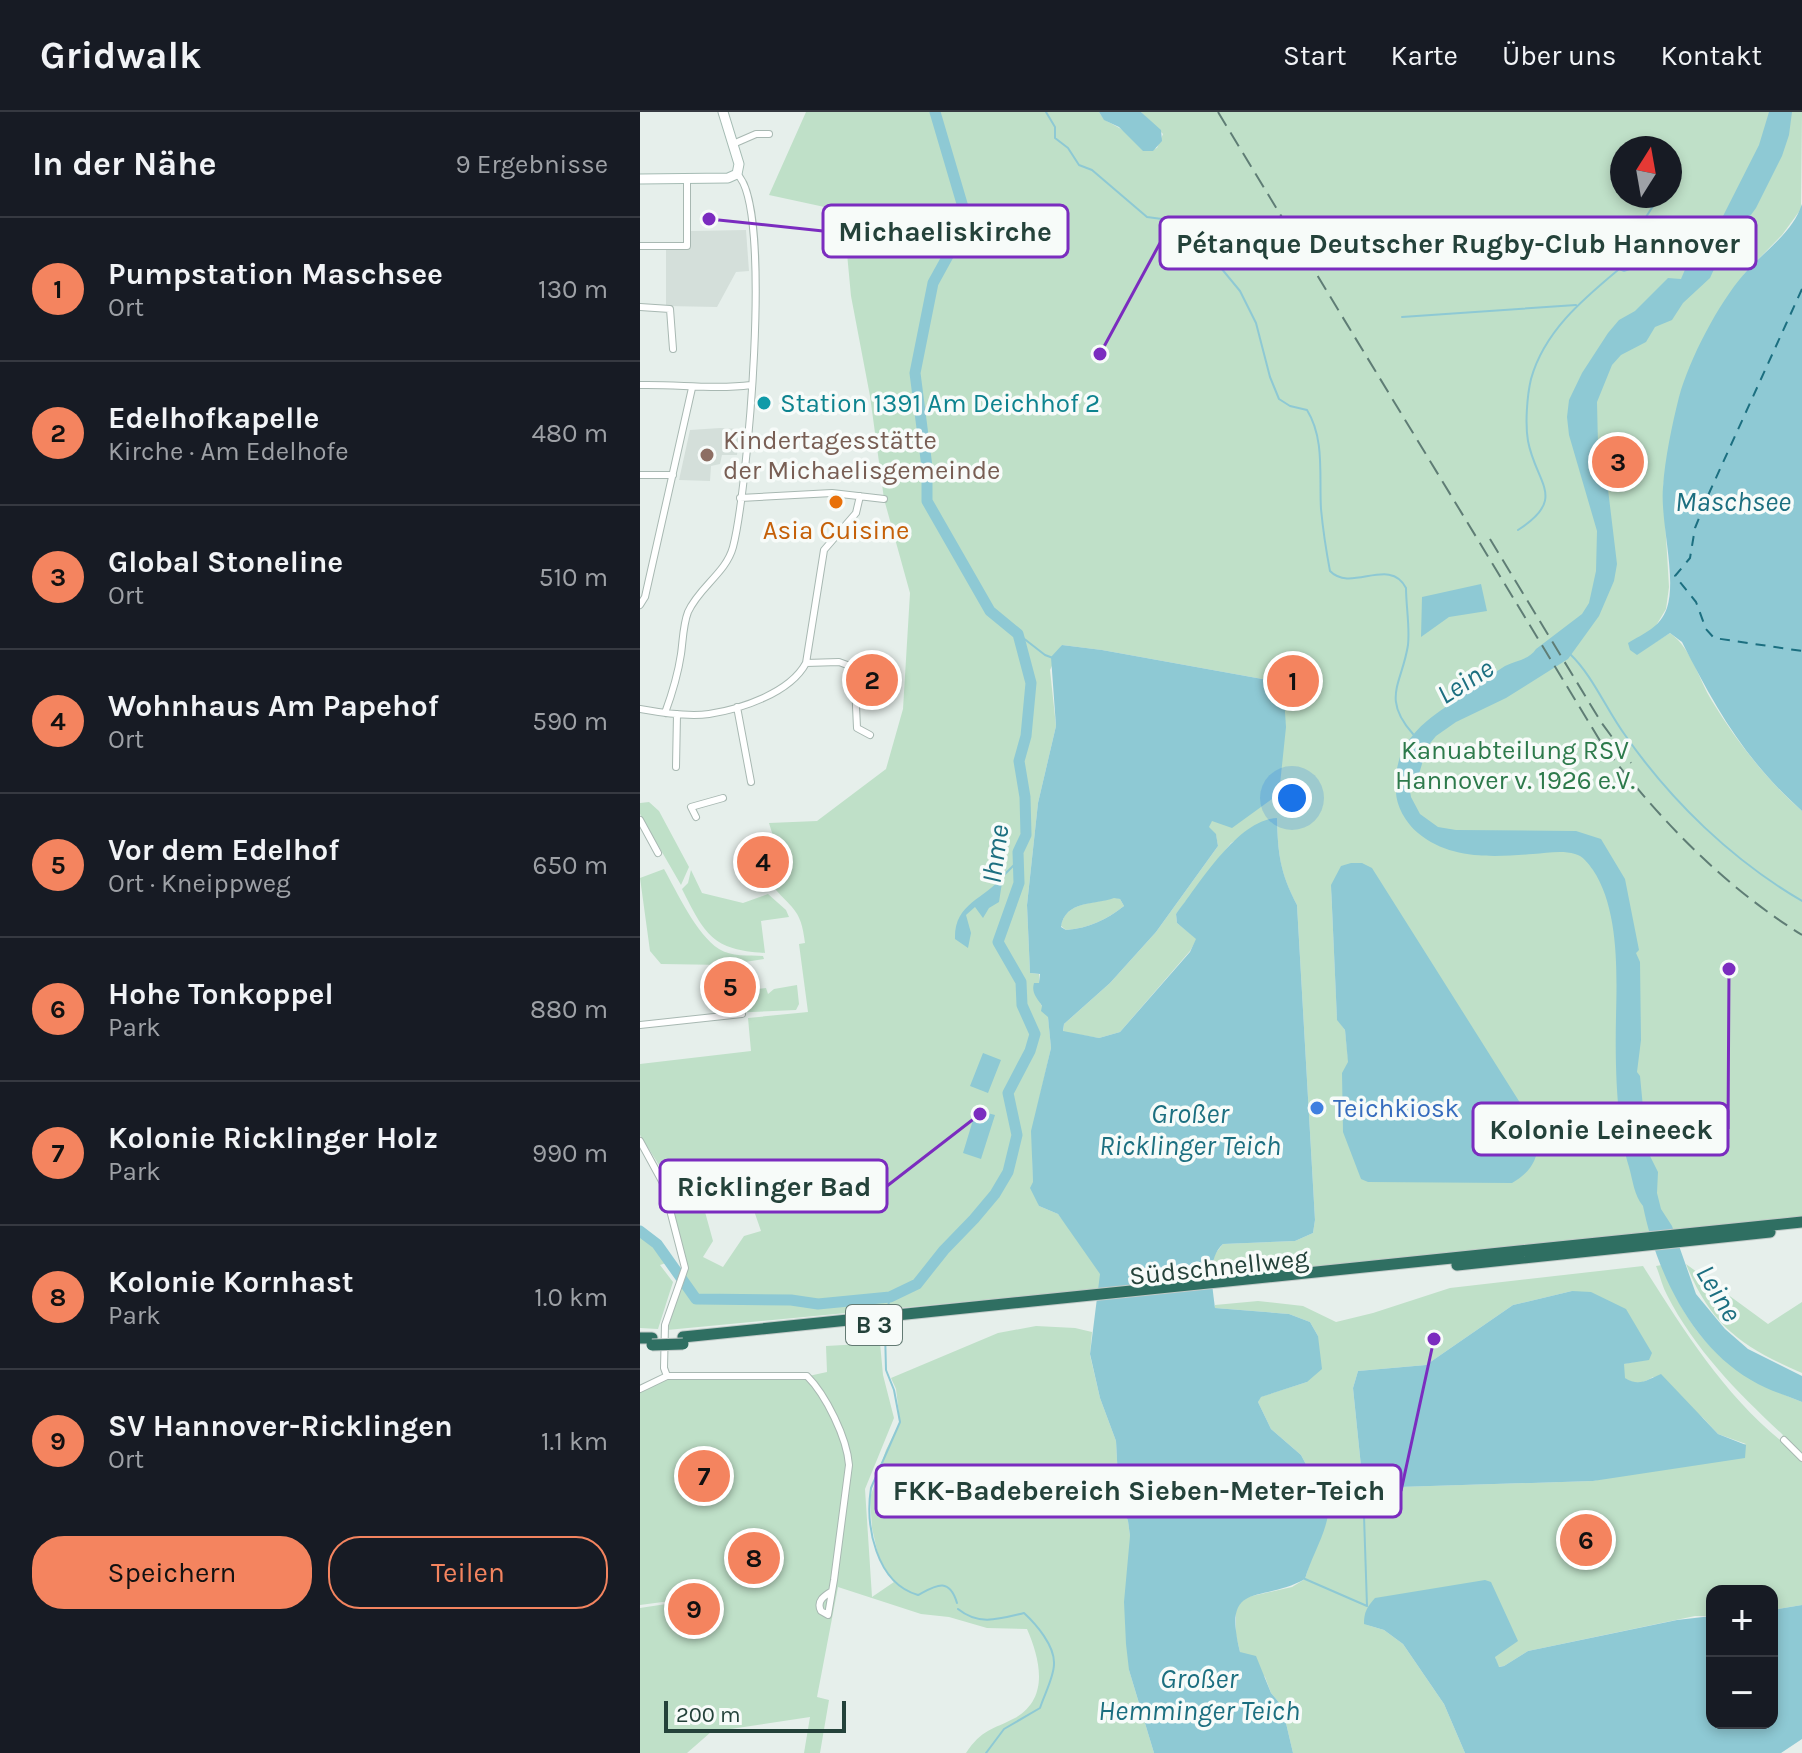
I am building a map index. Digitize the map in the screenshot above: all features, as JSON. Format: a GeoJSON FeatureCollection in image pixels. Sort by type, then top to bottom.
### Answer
{"type":"FeatureCollection","features":[{"type":"Feature","properties":{"kind":"highway","name":"Südschnellweg"},"geometry":{"type":"LineString","coordinates":[[646,1341],[683,1340],[1063,1302],[1802,1225]]}},
{"type":"Feature","properties":{"kind":"street"},"geometry":{"type":"LineString","coordinates":[[725,113],[739,164],[737,174]]}},
{"type":"Feature","properties":{"kind":"street"},"geometry":{"type":"LineString","coordinates":[[733,144],[756,134],[769,134]]}},
{"type":"Feature","properties":{"kind":"street"},"geometry":{"type":"LineString","coordinates":[[640,179],[728,178],[737,174]]}},
{"type":"Feature","properties":{"kind":"street"},"geometry":{"type":"LineString","coordinates":[[665,713],[673,690],[687,615],[696,597],[730,556],[740,498],[755,319],[754,234],[748,194],[743,179],[737,174]]}},
{"type":"Feature","properties":{"kind":"street"},"geometry":{"type":"LineString","coordinates":[[640,246],[687,246],[687,179]]}},
{"type":"Feature","properties":{"kind":"street"},"geometry":{"type":"LineString","coordinates":[[640,307],[670,309],[673,349]]}},
{"type":"Feature","properties":{"kind":"street"},"geometry":{"type":"LineString","coordinates":[[640,385],[675,384],[692,388],[751,385]]}},
{"type":"Feature","properties":{"kind":"street"},"geometry":{"type":"LineString","coordinates":[[641,605],[692,388]]}},
{"type":"Feature","properties":{"kind":"street"},"geometry":{"type":"LineString","coordinates":[[640,475],[673,475]]}},
{"type":"Feature","properties":{"kind":"street"},"geometry":{"type":"LineString","coordinates":[[740,498],[832,493],[884,499]]}},
{"type":"Feature","properties":{"kind":"street"},"geometry":{"type":"LineString","coordinates":[[640,709],[710,714],[737,707],[786,685],[806,663],[824,550],[856,513],[860,496]]}},
{"type":"Feature","properties":{"kind":"street"},"geometry":{"type":"LineString","coordinates":[[806,663],[839,662],[850,666],[855,683],[857,728],[870,735]]}},
{"type":"Feature","properties":{"kind":"street"},"geometry":{"type":"LineString","coordinates":[[737,707],[751,782]]}},
{"type":"Feature","properties":{"kind":"street"},"geometry":{"type":"LineString","coordinates":[[676,767],[677,714]]}},
{"type":"Feature","properties":{"kind":"street"},"geometry":{"type":"LineString","coordinates":[[696,817],[691,807],[723,798]]}},
{"type":"Feature","properties":{"kind":"street"},"geometry":{"type":"LineString","coordinates":[[640,820],[658,853]]}},
{"type":"Feature","properties":{"kind":"street"},"geometry":{"type":"LineString","coordinates":[[640,1025],[742,1014]]}},
{"type":"Feature","properties":{"kind":"street"},"geometry":{"type":"LineString","coordinates":[[640,1141],[663,1183],[685,1268],[665,1325],[664,1368],[667,1376]]}},
{"type":"Feature","properties":{"kind":"street"},"geometry":{"type":"LineString","coordinates":[[640,1389],[667,1376],[803,1375],[814,1383],[843,1438],[849,1465],[832,1591]]}},
{"type":"Feature","properties":{"kind":"street"},"geometry":{"type":"LineString","coordinates":[[1784,1440],[1802,1458]]}},
{"type":"Feature","properties":{"kind":"shaded area"},"geometry":{"type":"Polygon","coordinates":[[[746,230],[749,271],[736,272],[717,307],[666,306],[666,248],[691,248],[691,231],[746,230]]]}},
{"type":"Feature","properties":{"kind":"shaded area","name":"Kindertagesstätte der Michaelisgemeinde"},"geometry":{"type":"Polygon","coordinates":[[[740,429],[737,455],[722,455],[720,464],[711,466],[710,481],[679,480],[690,430],[740,429]]]}},
{"type":"Feature","properties":{"kind":"green space","name":"Kanuabteilung RSV Hannover v. 1926 e.V."},"geometry":{"type":"Polygon","coordinates":[[[806,112],[1099,112],[1148,151],[1157,148],[1163,134],[1141,112],[1802,112],[1801,209],[1782,235],[1744,274],[1697,354],[1680,395],[1663,487],[1669,587],[1666,609],[1648,633],[1654,643],[1670,633],[1678,640],[1712,701],[1742,745],[1764,773],[1802,811],[1802,1217],[1212,1279],[1214,1255],[1223,1244],[1295,1241],[1313,1233],[1315,1220],[1297,905],[1281,863],[1277,818],[1231,843],[1176,914],[1177,923],[1197,939],[1120,1032],[1099,1038],[1063,1032],[1064,1024],[1110,983],[1156,932],[1218,846],[1209,823],[1274,681],[1062,645],[1050,670],[1056,726],[1038,803],[1027,905],[1030,973],[1039,974],[1040,1003],[1048,1016],[1051,1048],[1032,1131],[1033,1182],[1039,1206],[1058,1214],[1101,1274],[1099,1289],[667,1330],[688,1268],[664,1173],[640,1135],[640,1064],[751,1051],[748,1018],[808,1012],[799,944],[805,943],[803,931],[794,909],[771,884],[781,862],[769,823],[817,821],[886,769],[903,709],[910,593],[884,499],[870,396],[851,296],[843,211],[769,195],[806,112]],[[1331,885],[1337,1019],[1345,1030],[1361,1179],[1331,885]],[[742,1176],[730,1187],[699,1190],[713,1241],[703,1257],[723,1267],[744,1236],[761,1231],[742,1176]]]}},
{"type":"Feature","properties":{"kind":"green space"},"geometry":{"type":"Polygon","coordinates":[[[649,802],[659,811],[689,867],[681,885],[640,814],[640,803],[649,802]]]}},
{"type":"Feature","properties":{"kind":"green space"},"geometry":{"type":"Polygon","coordinates":[[[664,869],[688,912],[711,942],[729,953],[763,956],[764,959],[726,965],[661,964],[650,951],[640,878],[664,869]]]}},
{"type":"Feature","properties":{"kind":"green space"},"geometry":{"type":"Polygon","coordinates":[[[691,870],[702,893],[743,903],[768,894],[786,910],[789,917],[761,921],[765,953],[722,944],[705,929],[682,889],[688,883],[691,870]]]}},
{"type":"Feature","properties":{"kind":"green space"},"geometry":{"type":"Polygon","coordinates":[[[1114,897],[1120,899],[1124,906],[1104,919],[1074,929],[1066,930],[1061,926],[1064,918],[1075,908],[1114,897]]]}},
{"type":"Feature","properties":{"kind":"green space"},"geometry":{"type":"Polygon","coordinates":[[[797,985],[799,1004],[796,1010],[728,1013],[715,1002],[758,992],[758,989],[766,988],[768,994],[774,989],[797,985]]]}},
{"type":"Feature","properties":{"kind":"green space"},"geometry":{"type":"Polygon","coordinates":[[[640,1232],[657,1245],[669,1262],[660,1265],[673,1282],[658,1329],[640,1328],[640,1232]]]}},
{"type":"Feature","properties":{"kind":"green space"},"geometry":{"type":"Polygon","coordinates":[[[1686,1264],[1768,1324],[1802,1302],[1802,1373],[1762,1354],[1731,1332],[1706,1304],[1686,1264]]]}},
{"type":"Feature","properties":{"kind":"green space"},"geometry":{"type":"Polygon","coordinates":[[[1662,1265],[1686,1314],[1715,1351],[1753,1379],[1802,1402],[1802,1605],[1778,1609],[1778,1585],[1706,1585],[1706,1616],[1528,1651],[1498,1667],[1495,1657],[1364,1624],[1384,1630],[1403,1644],[1444,1704],[1465,1753],[1293,1753],[1282,1706],[1271,1693],[1265,1677],[1240,1652],[1236,1635],[1236,1607],[1243,1598],[1292,1587],[1305,1579],[1312,1556],[1252,1504],[1167,1513],[1149,1510],[1136,1492],[1143,1475],[1168,1466],[1310,1472],[1301,1455],[1271,1429],[1258,1402],[1260,1397],[1307,1382],[1318,1336],[1310,1322],[1289,1314],[1215,1308],[1215,1305],[1258,1301],[1303,1306],[1336,1322],[1450,1288],[1643,1266],[1722,1380],[1780,1440],[1783,1435],[1704,1352],[1667,1295],[1656,1266],[1662,1265]],[[1572,1291],[1513,1305],[1426,1365],[1358,1371],[1353,1388],[1363,1486],[1593,1481],[1746,1444],[1718,1434],[1653,1377],[1638,1383],[1624,1378],[1623,1364],[1634,1362],[1572,1291]]]}},
{"type":"Feature","properties":{"kind":"green space"},"geometry":{"type":"Polygon","coordinates":[[[1036,1326],[1092,1332],[1090,1355],[1100,1398],[1116,1441],[1119,1497],[1130,1536],[1129,1670],[1154,1753],[966,1753],[982,1735],[1015,1718],[1033,1700],[1038,1689],[1038,1665],[1027,1629],[987,1628],[949,1617],[921,1614],[838,1587],[817,1697],[829,1700],[820,1753],[804,1753],[810,1717],[711,1732],[687,1753],[640,1753],[640,1608],[686,1601],[640,1605],[640,1392],[668,1379],[804,1377],[827,1372],[826,1346],[880,1343],[883,1375],[894,1418],[865,1489],[872,1597],[894,1582],[879,1559],[872,1528],[870,1498],[886,1450],[900,1422],[896,1389],[891,1378],[998,1333],[1036,1326]]]}},
{"type":"Feature","properties":{"kind":"water"},"geometry":{"type":"Polygon","coordinates":[[[1099,112],[1141,112],[1161,130],[1162,141],[1153,151],[1143,151],[1119,127],[1104,120],[1099,112]]]}},
{"type":"Feature","properties":{"kind":"water"},"geometry":{"type":"Polygon","coordinates":[[[1769,112],[1792,112],[1789,135],[1782,156],[1736,242],[1710,278],[1683,303],[1672,320],[1655,327],[1646,342],[1621,355],[1612,365],[1597,402],[1598,446],[1607,481],[1617,564],[1614,581],[1599,616],[1568,659],[1506,698],[1456,722],[1436,736],[1427,747],[1419,774],[1409,786],[1420,814],[1438,827],[1456,830],[1576,831],[1601,839],[1625,879],[1639,950],[1636,953],[1640,962],[1641,1040],[1637,1072],[1644,1118],[1642,1128],[1648,1135],[1647,1150],[1658,1172],[1657,1193],[1661,1209],[1672,1226],[1696,1294],[1725,1329],[1748,1349],[1802,1376],[1802,1402],[1751,1380],[1711,1348],[1680,1305],[1657,1256],[1643,1206],[1634,1188],[1621,1132],[1616,1073],[1615,941],[1608,903],[1593,870],[1583,858],[1570,853],[1487,856],[1444,848],[1418,833],[1396,797],[1396,772],[1401,756],[1417,730],[1501,669],[1530,655],[1582,614],[1589,603],[1596,571],[1597,531],[1569,435],[1569,400],[1582,373],[1619,320],[1635,311],[1668,278],[1681,279],[1689,260],[1704,246],[1721,220],[1759,145],[1769,112]]]}},
{"type":"Feature","properties":{"kind":"water","name":"Maschsee"},"geometry":{"type":"Polygon","coordinates":[[[1802,204],[1802,811],[1764,772],[1733,732],[1682,642],[1670,633],[1637,655],[1630,650],[1628,643],[1656,625],[1664,615],[1670,595],[1664,476],[1676,408],[1690,366],[1724,300],[1744,274],[1785,233],[1802,204]]]}},
{"type":"Feature","properties":{"kind":"water"},"geometry":{"type":"Polygon","coordinates":[[[1635,234],[1645,240],[1647,254],[1636,268],[1624,272],[1613,268],[1615,245],[1628,235],[1635,234]]]}},
{"type":"Feature","properties":{"kind":"water"},"geometry":{"type":"Polygon","coordinates":[[[1481,584],[1487,611],[1449,617],[1421,637],[1422,597],[1481,584]]]}},
{"type":"Feature","properties":{"kind":"water","name":"Großer Ricklinger Teich"},"geometry":{"type":"Polygon","coordinates":[[[1062,645],[1102,650],[1274,681],[1284,698],[1286,727],[1279,794],[1232,828],[1212,821],[1209,827],[1216,834],[1218,846],[1156,932],[1110,983],[1064,1024],[1063,1031],[1099,1038],[1120,1032],[1190,952],[1196,939],[1177,923],[1176,914],[1234,842],[1262,822],[1277,818],[1281,863],[1297,905],[1315,1220],[1313,1233],[1295,1241],[1223,1244],[1214,1258],[1212,1283],[1215,1308],[1289,1314],[1310,1322],[1318,1336],[1322,1369],[1307,1382],[1261,1397],[1258,1402],[1271,1429],[1301,1455],[1310,1472],[1221,1466],[1171,1467],[1153,1470],[1142,1476],[1137,1490],[1138,1500],[1149,1510],[1167,1513],[1277,1500],[1318,1499],[1329,1502],[1324,1531],[1305,1579],[1249,1598],[1241,1603],[1236,1613],[1240,1652],[1256,1656],[1271,1693],[1282,1706],[1293,1753],[1154,1753],[1129,1670],[1124,1602],[1130,1536],[1119,1497],[1116,1441],[1100,1398],[1090,1354],[1100,1274],[1058,1214],[1039,1206],[1030,1188],[1033,1182],[1031,1131],[1051,1048],[1048,1017],[1041,1011],[1042,1006],[1033,990],[1034,983],[1039,983],[1040,974],[1030,973],[1027,905],[1038,803],[1056,726],[1051,657],[1062,645]],[[1120,899],[1075,908],[1068,912],[1061,927],[1074,929],[1104,919],[1124,906],[1120,899]]]}},
{"type":"Feature","properties":{"kind":"water"},"geometry":{"type":"Polygon","coordinates":[[[1362,863],[1372,868],[1536,1128],[1537,1153],[1531,1167],[1512,1183],[1368,1182],[1361,1179],[1343,1132],[1342,1073],[1348,1062],[1345,1030],[1337,1020],[1331,885],[1341,866],[1362,863]]]}},
{"type":"Feature","properties":{"kind":"water"},"geometry":{"type":"Polygon","coordinates":[[[1003,876],[999,902],[989,908],[983,918],[975,907],[966,915],[971,933],[968,948],[955,939],[959,917],[1003,876]]]}},
{"type":"Feature","properties":{"kind":"water"},"geometry":{"type":"Polygon","coordinates":[[[983,1053],[1001,1060],[988,1093],[970,1086],[983,1053]]]}},
{"type":"Feature","properties":{"kind":"water"},"geometry":{"type":"Polygon","coordinates":[[[976,1110],[995,1115],[981,1159],[963,1153],[976,1110]]]}},
{"type":"Feature","properties":{"kind":"water"},"geometry":{"type":"Polygon","coordinates":[[[1572,1291],[1591,1292],[1626,1309],[1652,1353],[1649,1360],[1624,1364],[1625,1378],[1639,1382],[1661,1374],[1718,1434],[1746,1445],[1745,1458],[1593,1481],[1363,1486],[1353,1388],[1358,1371],[1426,1365],[1513,1305],[1572,1291]]]}},
{"type":"Feature","properties":{"kind":"water"},"geometry":{"type":"Polygon","coordinates":[[[1485,1580],[1491,1582],[1518,1641],[1495,1657],[1499,1667],[1528,1651],[1706,1617],[1706,1729],[1778,1729],[1778,1609],[1802,1605],[1802,1739],[1781,1753],[1465,1753],[1444,1704],[1403,1644],[1384,1630],[1364,1624],[1366,1610],[1375,1598],[1485,1580]]]}},
{"type":"Feature","properties":{"kind":"waterway","name":"Ihme"},"geometry":{"type":"LineString","coordinates":[[640,1231],[657,1244],[696,1299],[791,1300],[818,1304],[890,1297],[917,1284],[995,1194],[1008,1172],[1017,1135],[1008,1093],[1030,1051],[1035,1034],[1022,1005],[1021,982],[998,942],[1019,883],[1018,852],[1026,835],[1025,797],[1019,761],[1026,736],[1031,683],[1018,634],[990,611],[927,501],[927,467],[915,373],[933,283],[960,234],[963,207],[935,112]]}},
{"type":"Feature","properties":{"kind":"waterway"},"geometry":{"type":"LineString","coordinates":[[1046,112],[1055,127],[1055,138],[1068,148],[1079,165],[1092,170],[1147,217],[1177,221],[1188,228],[1240,291],[1256,323],[1279,399],[1290,406],[1307,410],[1313,421],[1320,458],[1321,509],[1330,571],[1348,578],[1390,575],[1399,579],[1406,588],[1408,645],[1396,700],[1403,721],[1413,734]]}},
{"type":"Feature","properties":{"kind":"waterway"},"geometry":{"type":"LineString","coordinates":[[1635,234],[1652,208]]}},
{"type":"Feature","properties":{"kind":"waterway"},"geometry":{"type":"LineString","coordinates":[[1518,530],[1542,509],[1545,499],[1545,490],[1528,441],[1527,427],[1531,379],[1537,362],[1566,318],[1618,270]]}},
{"type":"Feature","properties":{"kind":"waterway"},"geometry":{"type":"LineString","coordinates":[[1402,317],[1576,305]]}},
{"type":"Feature","properties":{"kind":"waterway"},"geometry":{"type":"LineString","coordinates":[[1018,634],[1053,658]]}},
{"type":"Feature","properties":{"kind":"waterway"},"geometry":{"type":"LineString","coordinates":[[1570,654],[1586,672],[1643,759],[1683,806],[1727,848],[1802,901]]}},
{"type":"Feature","properties":{"kind":"waterway"},"geometry":{"type":"LineString","coordinates":[[1003,876],[1017,862]]}},
{"type":"Feature","properties":{"kind":"waterway"},"geometry":{"type":"LineString","coordinates":[[887,1311],[890,1297]]}},
{"type":"Feature","properties":{"kind":"waterway"},"geometry":{"type":"LineString","coordinates":[[885,1331],[886,1370],[894,1390],[900,1422],[871,1488],[870,1519],[876,1551],[892,1579],[904,1589],[918,1595],[936,1586],[946,1586],[957,1603]]}},
{"type":"Feature","properties":{"kind":"waterway"},"geometry":{"type":"LineString","coordinates":[[1305,1579],[1367,1606],[1363,1486]]}},
{"type":"Feature","properties":{"kind":"waterway"},"geometry":{"type":"LineString","coordinates":[[1329,1510],[1346,1504]]}},
{"type":"Feature","properties":{"kind":"waterway"},"geometry":{"type":"LineString","coordinates":[[958,1609],[982,1619],[1024,1613],[1044,1636],[1053,1657],[1052,1675],[1040,1708],[1004,1729],[986,1753]]}},
{"type":"Feature","properties":{"kind":"ferry route"},"geometry":{"type":"LineString","coordinates":[[1802,289],[1710,491],[1695,528],[1690,558],[1675,576],[1696,602],[1706,629],[1714,638],[1802,651]]}},
{"type":"Feature","properties":{"kind":"railway"},"geometry":{"type":"LineString","coordinates":[[1218,112],[1602,744],[1669,824],[1718,872],[1802,935]]}},
{"type":"Feature","properties":{"kind":"railway"},"geometry":{"type":"LineString","coordinates":[[1490,539],[1601,722],[1631,763]]}},
{"type":"Feature","properties":{"kind":"place","name":"Michaeliskirche"},"geometry":{"type":"Point","coordinates":[709,219]}},
{"type":"Feature","properties":{"kind":"place","name":"Pétanque Deutscher Rugby-Club Hannover"},"geometry":{"type":"Point","coordinates":[1100,354]}},
{"type":"Feature","properties":{"kind":"place","name":"Station 1391 Am Deichhof 2"},"geometry":{"type":"Point","coordinates":[764,403]}},
{"type":"Feature","properties":{"kind":"place","name":"Kindertagesstätte der Michaelisgemeinde"},"geometry":{"type":"Point","coordinates":[707,455]}},
{"type":"Feature","properties":{"kind":"place","name":"Global Stoneline"},"geometry":{"type":"Point","coordinates":[1618,462]}},
{"type":"Feature","properties":{"kind":"place","name":"Asia Cuisine"},"geometry":{"type":"Point","coordinates":[836,502]}},
{"type":"Feature","properties":{"kind":"place","name":"Edelhofkapelle"},"geometry":{"type":"Point","coordinates":[872,680]}},
{"type":"Feature","properties":{"kind":"place","name":"Pumpstation Maschsee"},"geometry":{"type":"Point","coordinates":[1293,681]}},
{"type":"Feature","properties":{"kind":"place","name":"Wohnhaus Am Papehof"},"geometry":{"type":"Point","coordinates":[763,862]}},
{"type":"Feature","properties":{"kind":"place","name":"Kolonie Leineeck"},"geometry":{"type":"Point","coordinates":[1729,969]}},
{"type":"Feature","properties":{"kind":"place","name":"Vor dem Edelhof"},"geometry":{"type":"Point","coordinates":[730,987]}},
{"type":"Feature","properties":{"kind":"place","name":"Teichkiosk"},"geometry":{"type":"Point","coordinates":[1317,1108]}},
{"type":"Feature","properties":{"kind":"place","name":"Ricklinger Bad"},"geometry":{"type":"Point","coordinates":[980,1114]}},
{"type":"Feature","properties":{"kind":"place","name":"FKK-Badebereich Sieben-Meter-Teich"},"geometry":{"type":"Point","coordinates":[1434,1339]}},
{"type":"Feature","properties":{"kind":"place","name":"Kolonie Ricklinger Holz"},"geometry":{"type":"Point","coordinates":[704,1476]}},
{"type":"Feature","properties":{"kind":"place","name":"Hohe Tonkoppel"},"geometry":{"type":"Point","coordinates":[1586,1540]}},
{"type":"Feature","properties":{"kind":"place","name":"Kolonie Kornhast"},"geometry":{"type":"Point","coordinates":[754,1558]}},
{"type":"Feature","properties":{"kind":"place","name":"SV Hannover-Ricklingen"},"geometry":{"type":"Point","coordinates":[694,1609]}},
{"type":"Feature","properties":{"kind":"water label","name":"Leine"},"geometry":{"type":"Point","coordinates":[1465,681]}},
{"type":"Feature","properties":{"kind":"water label","name":"Leine"},"geometry":{"type":"Point","coordinates":[1719,1293]}},
{"type":"Feature","properties":{"kind":"water label","name":"Großer Hemminger Teich"},"geometry":{"type":"Point","coordinates":[1199,1694]}}]}
